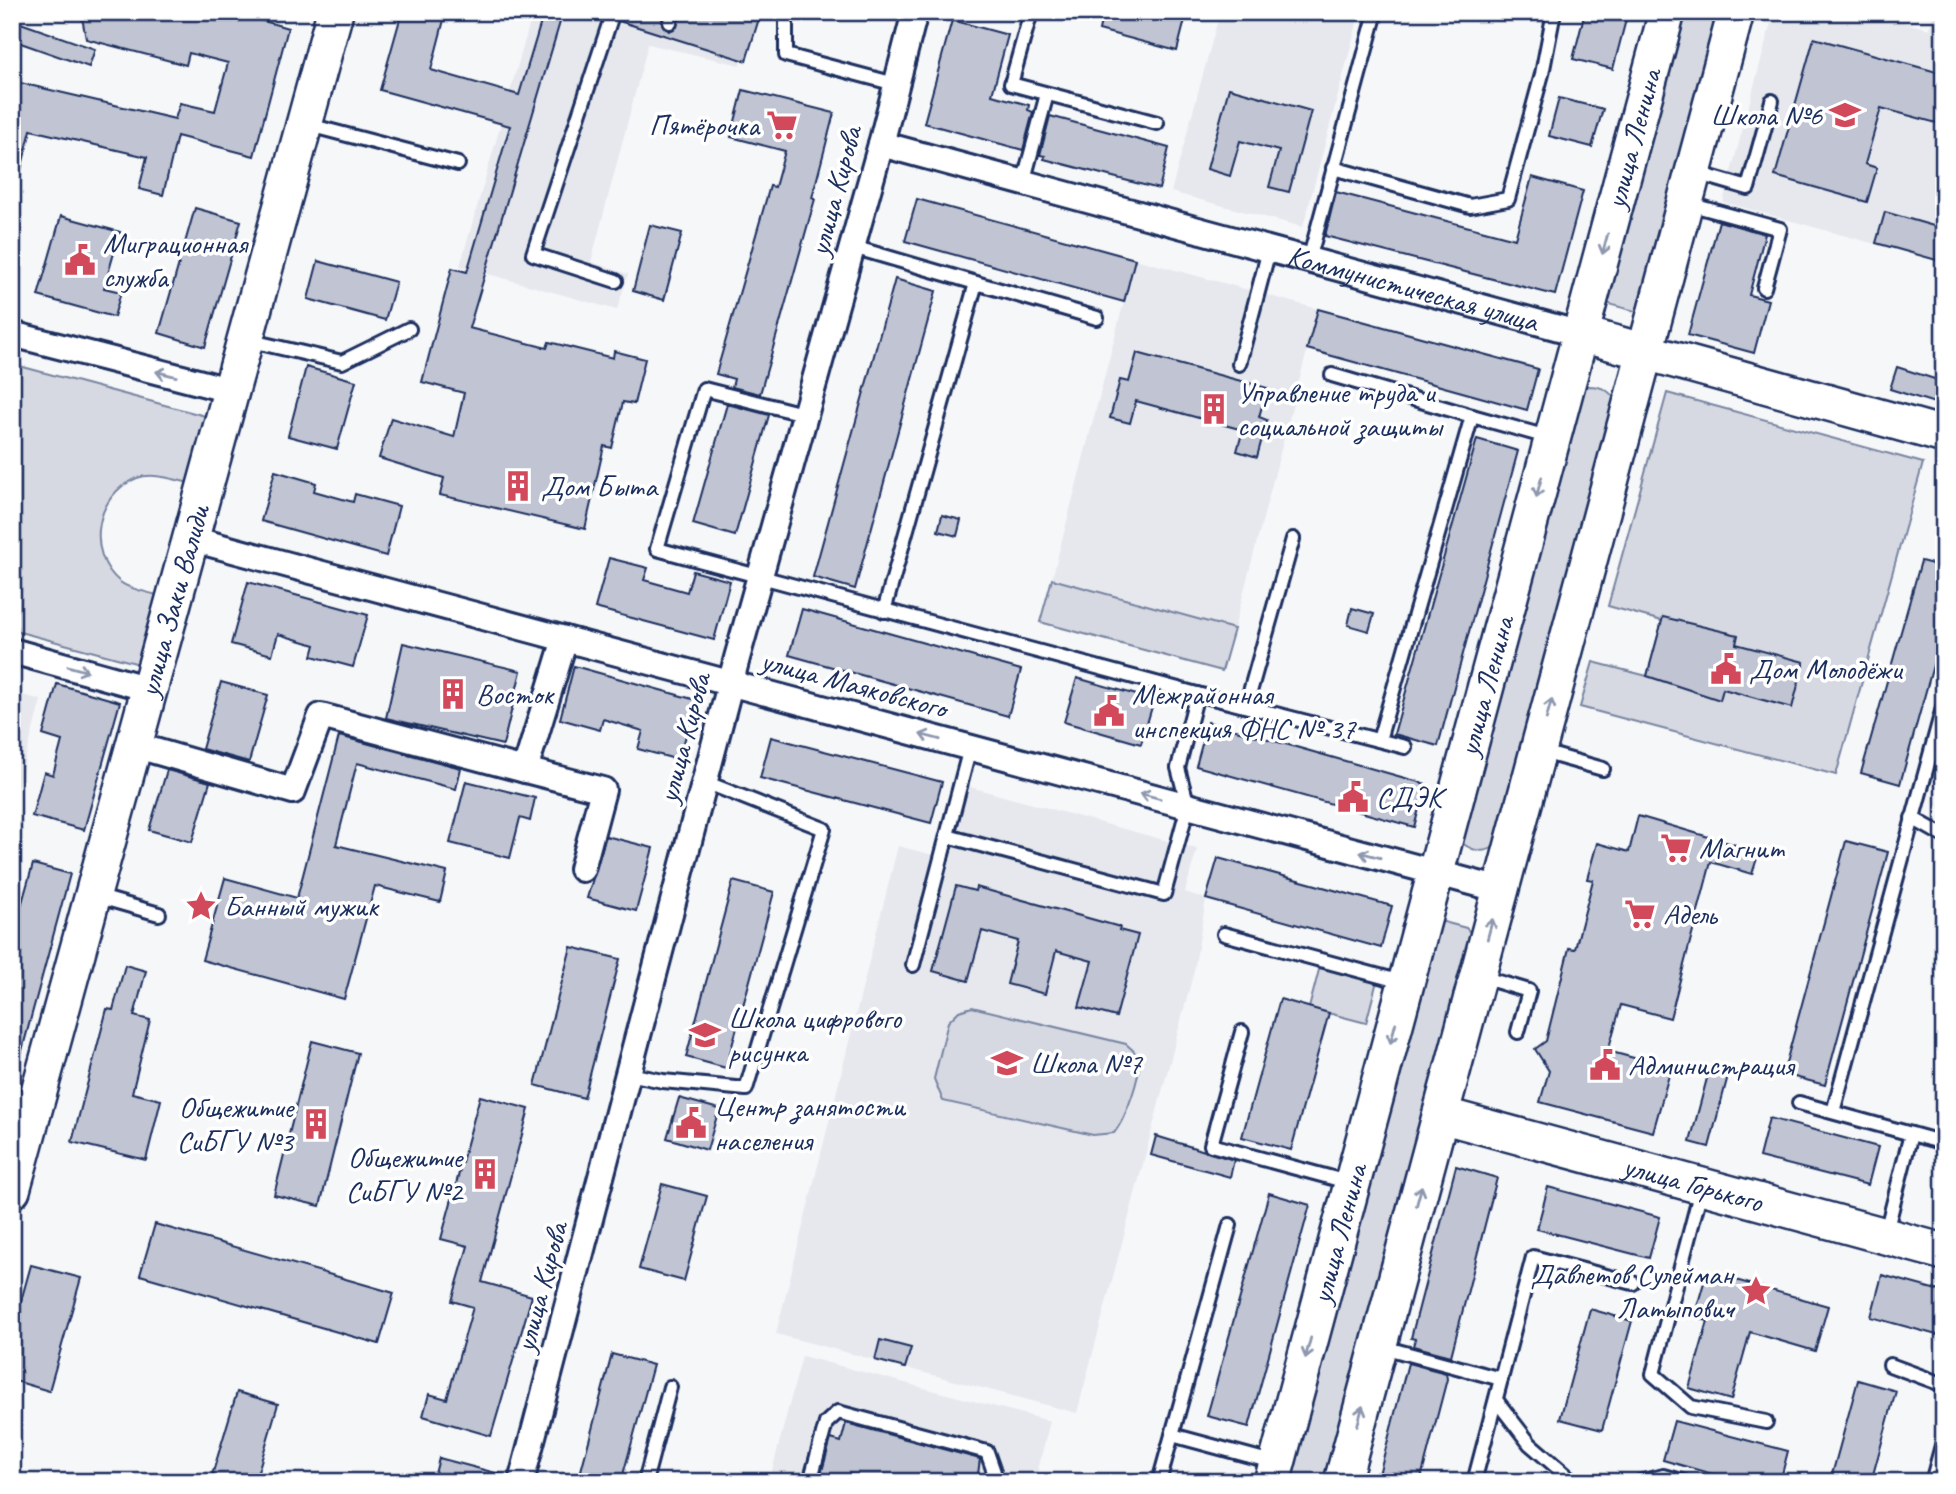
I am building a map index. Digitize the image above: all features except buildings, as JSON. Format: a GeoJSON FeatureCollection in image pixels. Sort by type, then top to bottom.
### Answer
{"type":"FeatureCollection","features":[{"type":"Feature","properties":{"kind":"main road","name":"улица Заки Валиди"},"geometry":{"type":"LineString","coordinates":[[12,1190],[335,12]]}},
{"type":"Feature","properties":{"kind":"main road","name":"улица Ленина"},"geometry":{"type":"LineString","coordinates":[[1274,1472],[1667,12]]}},
{"type":"Feature","properties":{"kind":"main road"},"geometry":{"type":"LineString","coordinates":[[1342,1482],[1736,12]]}},
{"type":"Feature","properties":{"kind":"main road","name":"Коммунистическая улица"},"geometry":{"type":"LineString","coordinates":[[1581,334],[1944,435]]}},
{"type":"Feature","properties":{"kind":"main road","name":"улица Горького"},"geometry":{"type":"LineString","coordinates":[[1441,1115],[1944,1252]]}},
{"type":"Feature","properties":{"kind":"street","name":"улица Кирова"},"geometry":{"type":"LineString","coordinates":[[521,1482],[731,683],[807,415],[915,12]]}},
{"type":"Feature","properties":{"kind":"street","name":"Коммунистическая улица"},"geometry":{"type":"LineString","coordinates":[[881,144],[1581,334]]}},
{"type":"Feature","properties":{"kind":"street"},"geometry":{"type":"LineString","coordinates":[[12,334],[233,391]]}},
{"type":"Feature","properties":{"kind":"street","name":"улица Маяковского"},"geometry":{"type":"LineString","coordinates":[[192,539],[1501,890]]}},
{"type":"Feature","properties":{"kind":"street"},"geometry":{"type":"LineString","coordinates":[[525,770],[565,639]]}},
{"type":"Feature","properties":{"kind":"street"},"geometry":{"type":"LineString","coordinates":[[12,651],[149,689]]}},
{"type":"Feature","properties":{"kind":"street"},"geometry":{"type":"LineString","coordinates":[[134,745],[293,791],[321,716],[603,790],[582,869]]}},
{"type":"Feature","properties":{"kind":"lane"},"geometry":{"type":"LineString","coordinates":[[613,12],[533,254],[616,281]]}},
{"type":"Feature","properties":{"kind":"lane"},"geometry":{"type":"LineString","coordinates":[[786,12],[786,55],[895,83]]}},
{"type":"Feature","properties":{"kind":"lane"},"geometry":{"type":"LineString","coordinates":[[1031,12],[1012,84],[1157,123]]}},
{"type":"Feature","properties":{"kind":"lane"},"geometry":{"type":"LineString","coordinates":[[1309,260],[1376,12]]}},
{"type":"Feature","properties":{"kind":"lane"},"geometry":{"type":"LineString","coordinates":[[1333,168],[1470,206],[1508,199],[1542,74],[1554,12]]}},
{"type":"Feature","properties":{"kind":"lane"},"geometry":{"type":"LineString","coordinates":[[1023,183],[1047,94]]}},
{"type":"Feature","properties":{"kind":"lane"},"geometry":{"type":"LineString","coordinates":[[1689,188],[1748,188],[1772,101]]}},
{"type":"Feature","properties":{"kind":"lane"},"geometry":{"type":"LineString","coordinates":[[305,124],[334,129],[457,164]]}},
{"type":"Feature","properties":{"kind":"lane"},"geometry":{"type":"LineString","coordinates":[[1689,188],[1780,229],[1764,288]]}},
{"type":"Feature","properties":{"kind":"lane"},"geometry":{"type":"LineString","coordinates":[[853,247],[1097,318]]}},
{"type":"Feature","properties":{"kind":"lane"},"geometry":{"type":"LineString","coordinates":[[1238,364],[1269,250]]}},
{"type":"Feature","properties":{"kind":"lane"},"geometry":{"type":"LineString","coordinates":[[884,611],[976,283]]}},
{"type":"Feature","properties":{"kind":"lane"},"geometry":{"type":"LineString","coordinates":[[246,340],[342,362],[409,329]]}},
{"type":"Feature","properties":{"kind":"lane"},"geometry":{"type":"LineString","coordinates":[[1332,375],[1552,439]]}},
{"type":"Feature","properties":{"kind":"lane"},"geometry":{"type":"LineString","coordinates":[[807,415],[704,389],[657,548],[760,579],[1405,747]]}},
{"type":"Feature","properties":{"kind":"lane"},"geometry":{"type":"LineString","coordinates":[[1379,740],[1472,416]]}},
{"type":"Feature","properties":{"kind":"lane"},"geometry":{"type":"LineString","coordinates":[[1246,706],[1293,539]]}},
{"type":"Feature","properties":{"kind":"lane"},"geometry":{"type":"LineString","coordinates":[[947,836],[1164,894],[1188,806],[1178,768],[1197,694]]}},
{"type":"Feature","properties":{"kind":"lane"},"geometry":{"type":"LineString","coordinates":[[1833,1112],[1944,704]]}},
{"type":"Feature","properties":{"kind":"lane"},"geometry":{"type":"LineString","coordinates":[[913,965],[970,748]]}},
{"type":"Feature","properties":{"kind":"lane"},"geometry":{"type":"LineString","coordinates":[[1538,751],[1603,769]]}},
{"type":"Feature","properties":{"kind":"lane"},"geometry":{"type":"LineString","coordinates":[[629,1073],[663,1081],[746,1089],[824,829],[705,782]]}},
{"type":"Feature","properties":{"kind":"lane"},"geometry":{"type":"LineString","coordinates":[[1912,818],[1944,836]]}},
{"type":"Feature","properties":{"kind":"lane"},"geometry":{"type":"LineString","coordinates":[[93,895],[159,914]]}},
{"type":"Feature","properties":{"kind":"lane"},"geometry":{"type":"LineString","coordinates":[[1224,934],[1406,983]]}},
{"type":"Feature","properties":{"kind":"lane"},"geometry":{"type":"LineString","coordinates":[[1478,976],[1529,991],[1518,1032]]}},
{"type":"Feature","properties":{"kind":"lane"},"geometry":{"type":"LineString","coordinates":[[1242,1032],[1211,1145],[1352,1183]]}},
{"type":"Feature","properties":{"kind":"lane"},"geometry":{"type":"LineString","coordinates":[[1799,1103],[1944,1143]]}},
{"type":"Feature","properties":{"kind":"lane"},"geometry":{"type":"LineString","coordinates":[[1885,1236],[1911,1134]]}},
{"type":"Feature","properties":{"kind":"lane"},"geometry":{"type":"LineString","coordinates":[[1702,1186],[1653,1374],[1690,1407],[1766,1422]]}},
{"type":"Feature","properties":{"kind":"lane"},"geometry":{"type":"LineString","coordinates":[[1159,1482],[1230,1224]]}},
{"type":"Feature","properties":{"kind":"lane"},"geometry":{"type":"LineString","coordinates":[[1474,1482],[1533,1257],[1633,1283]]}},
{"type":"Feature","properties":{"kind":"lane"},"geometry":{"type":"LineString","coordinates":[[1379,1346],[1501,1378]]}},
{"type":"Feature","properties":{"kind":"lane"},"geometry":{"type":"LineString","coordinates":[[1890,1365],[1944,1385]]}},
{"type":"Feature","properties":{"kind":"lane"},"geometry":{"type":"LineString","coordinates":[[645,1482],[670,1387]]}},
{"type":"Feature","properties":{"kind":"lane"},"geometry":{"type":"LineString","coordinates":[[1496,1399],[1530,1444],[1574,1482]]}},
{"type":"Feature","properties":{"kind":"lane"},"geometry":{"type":"LineString","coordinates":[[810,1482],[826,1423],[838,1412],[987,1452],[994,1472],[992,1482]]}},
{"type":"Feature","properties":{"kind":"lane"},"geometry":{"type":"LineString","coordinates":[[1172,1435],[1274,1472]]}},
{"type":"Feature","properties":{"kind":"lane"},"geometry":{"type":"LineString","coordinates":[[1932,1482],[1944,1438]]}},
{"type":"Feature","properties":{"kind":"lane"},"geometry":{"type":"LineString","coordinates":[[1640,1482],[1663,1476],[1684,1482]]}},
{"type":"Feature","properties":{"kind":"shaded area"},"geometry":{"type":"Polygon","coordinates":[[[533,12],[753,12],[740,65],[648,44],[591,262],[628,274],[617,310],[460,266],[533,12]]]}},
{"type":"Feature","properties":{"kind":"shaded area"},"geometry":{"type":"Polygon","coordinates":[[[1220,12],[1360,12],[1303,227],[1171,192],[1220,12]]]}},
{"type":"Feature","properties":{"kind":"shaded area"},"geometry":{"type":"Polygon","coordinates":[[[1680,12],[1723,12],[1642,309],[1635,311],[1605,303],[1680,12]]]}},
{"type":"Feature","properties":{"kind":"shaded area","name":"Школа №6"},"geometry":{"type":"Polygon","coordinates":[[[1774,12],[1866,12],[1929,29],[1934,12],[1944,12],[1944,263],[1723,202],[1774,12]]]}},
{"type":"Feature","properties":{"kind":"shaded area"},"geometry":{"type":"Polygon","coordinates":[[[1135,259],[1318,309],[1234,629],[1052,579],[1135,259]]]}},
{"type":"Feature","properties":{"kind":"shaded area"},"geometry":{"type":"Polygon","coordinates":[[[12,364],[209,417],[191,483],[157,476],[137,478],[123,486],[112,497],[104,510],[100,525],[102,556],[109,570],[124,585],[161,596],[143,665],[12,630],[12,364]]]}},
{"type":"Feature","properties":{"kind":"shaded area"},"geometry":{"type":"Polygon","coordinates":[[[1588,386],[1606,390],[1619,405],[1503,842],[1487,850],[1472,849],[1462,843],[1576,391],[1588,386]]]}},
{"type":"Feature","properties":{"kind":"shaded area"},"geometry":{"type":"Polygon","coordinates":[[[1667,393],[1923,463],[1836,775],[1580,707],[1593,662],[1647,676],[1662,621],[1608,606],[1667,393]]]}},
{"type":"Feature","properties":{"kind":"shaded area"},"geometry":{"type":"Polygon","coordinates":[[[1052,579],[1234,629],[1222,671],[1040,622],[1052,579]]]}},
{"type":"Feature","properties":{"kind":"shaded area"},"geometry":{"type":"Polygon","coordinates":[[[12,692],[41,700],[12,809],[12,692]]]}},
{"type":"Feature","properties":{"kind":"shaded area","name":"Школа №7"},"geometry":{"type":"Polygon","coordinates":[[[952,782],[1197,849],[1185,892],[1206,899],[1194,971],[1077,1413],[776,1334],[898,846],[933,855],[952,782]]]}},
{"type":"Feature","properties":{"kind":"shaded area"},"geometry":{"type":"Polygon","coordinates":[[[1440,921],[1466,928],[1474,936],[1330,1482],[1278,1482],[1440,921]]]}},
{"type":"Feature","properties":{"kind":"shaded area"},"geometry":{"type":"Polygon","coordinates":[[[1320,966],[1377,981],[1366,1023],[1309,1008],[1320,966]]]}},
{"type":"Feature","properties":{"kind":"shaded area"},"geometry":{"type":"Polygon","coordinates":[[[972,1007],[1126,1044],[1137,1056],[1138,1072],[1128,1107],[1114,1133],[1093,1135],[943,1101],[934,1079],[948,1022],[959,1011],[972,1007]]]}},
{"type":"Feature","properties":{"kind":"shaded area"},"geometry":{"type":"Polygon","coordinates":[[[802,1356],[1050,1421],[1035,1482],[769,1482],[802,1356]]]}},
{"type":"Feature","properties":{"kind":"place","name":"Школа №6"},"geometry":{"type":"Point","coordinates":[1845,115]}},
{"type":"Feature","properties":{"kind":"place","name":"Пятёрочка"},"geometry":{"type":"Point","coordinates":[782,125]}},
{"type":"Feature","properties":{"kind":"place","name":"Миграционная служба"},"geometry":{"type":"Point","coordinates":[80,260]}},
{"type":"Feature","properties":{"kind":"place","name":"Управление труда и социальной защиты"},"geometry":{"type":"Point","coordinates":[1214,409]}},
{"type":"Feature","properties":{"kind":"place","name":"Дом Быта"},"geometry":{"type":"Point","coordinates":[518,486]}},
{"type":"Feature","properties":{"kind":"place","name":"Дом Молодёжи"},"geometry":{"type":"Point","coordinates":[1726,669]}},
{"type":"Feature","properties":{"kind":"place","name":"Восток"},"geometry":{"type":"Point","coordinates":[453,694]}},
{"type":"Feature","properties":{"kind":"place","name":"Межрайонная инспекция ФНС № 37"},"geometry":{"type":"Point","coordinates":[1109,711]}},
{"type":"Feature","properties":{"kind":"place","name":"СДЭК"},"geometry":{"type":"Point","coordinates":[1353,797]}},
{"type":"Feature","properties":{"kind":"place","name":"Магнит"},"geometry":{"type":"Point","coordinates":[1676,848]}},
{"type":"Feature","properties":{"kind":"place","name":"Банный мужик"},"geometry":{"type":"Point","coordinates":[201,906]}},
{"type":"Feature","properties":{"kind":"place","name":"Адель"},"geometry":{"type":"Point","coordinates":[1640,914]}},
{"type":"Feature","properties":{"kind":"place","name":"Школа цифрового рисунка"},"geometry":{"type":"Point","coordinates":[705,1035]}},
{"type":"Feature","properties":{"kind":"place","name":"Школа №7"},"geometry":{"type":"Point","coordinates":[1007,1063]}},
{"type":"Feature","properties":{"kind":"place","name":"Администрация"},"geometry":{"type":"Point","coordinates":[1605,1065]}},
{"type":"Feature","properties":{"kind":"place","name":"Центр занятости населения"},"geometry":{"type":"Point","coordinates":[691,1123]}},
{"type":"Feature","properties":{"kind":"place","name":"Общежитие СиБГУ №3"},"geometry":{"type":"Point","coordinates":[316,1124]}},
{"type":"Feature","properties":{"kind":"place","name":"Общежитие СиБГУ №2"},"geometry":{"type":"Point","coordinates":[485,1174]}},
{"type":"Feature","properties":{"kind":"place","name":"Давлетов Сулейман Латыпович"},"geometry":{"type":"Point","coordinates":[1756,1291]}}]}
